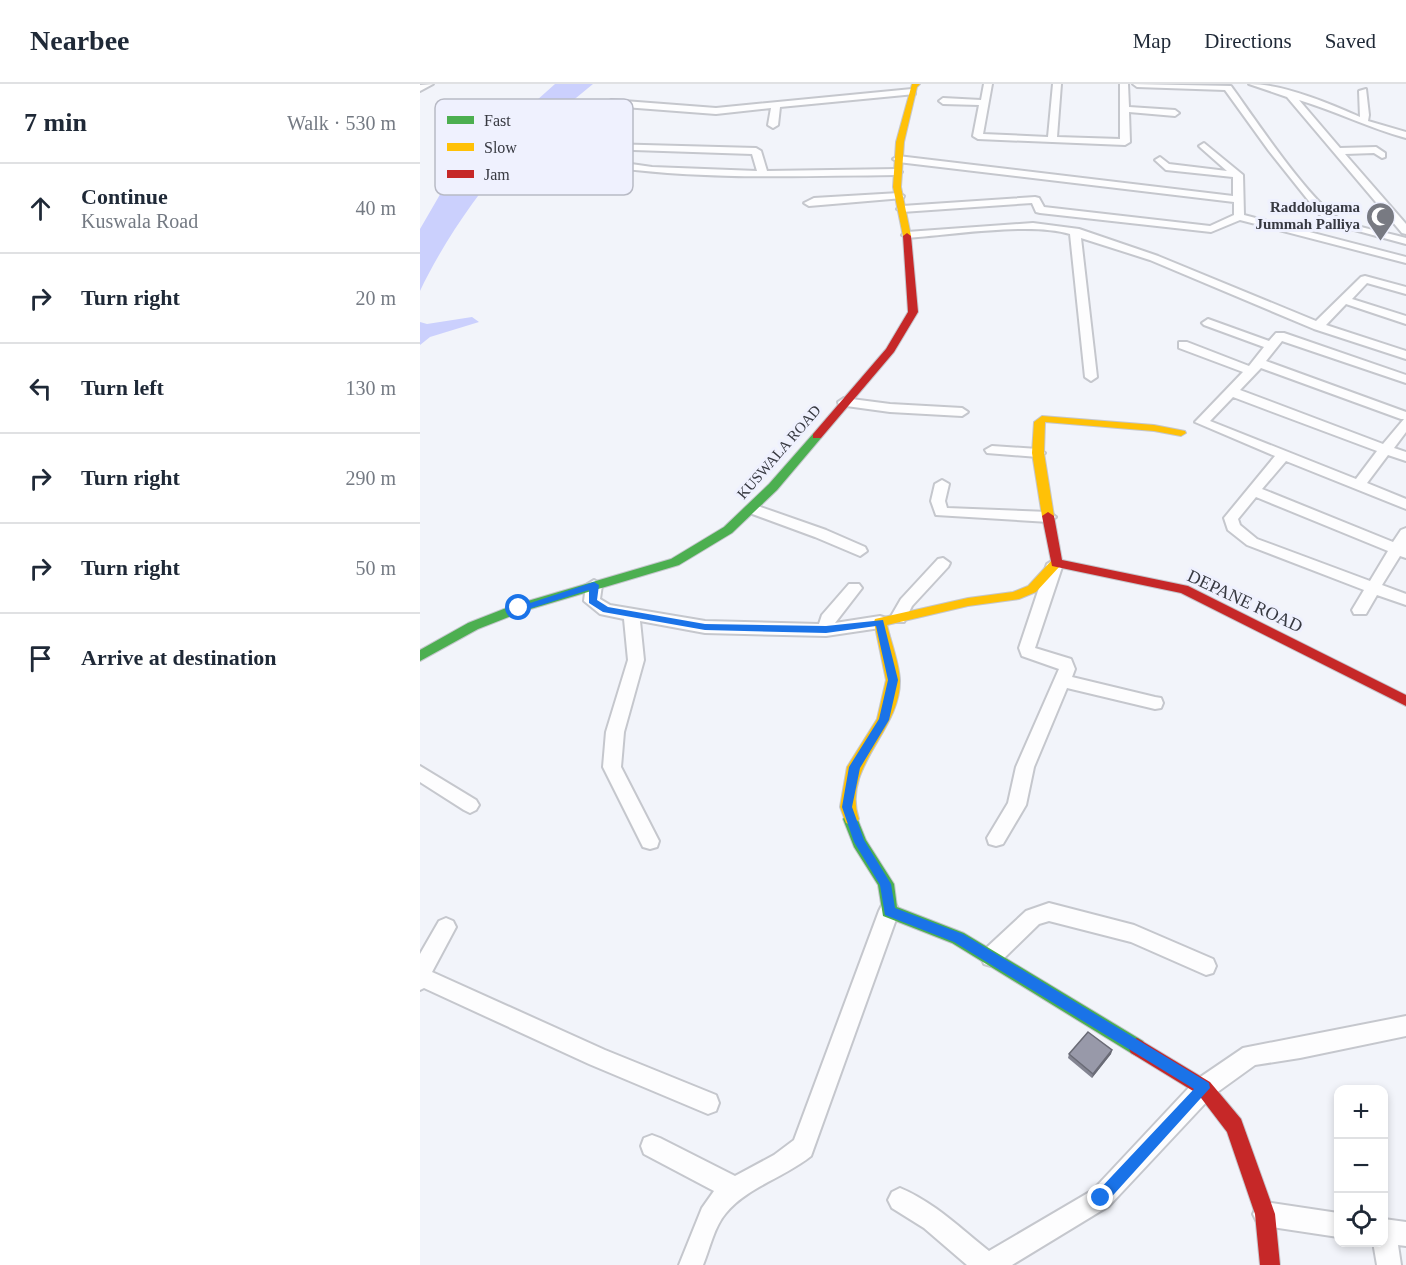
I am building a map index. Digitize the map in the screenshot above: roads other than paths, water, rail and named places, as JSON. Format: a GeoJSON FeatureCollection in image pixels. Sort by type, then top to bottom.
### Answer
{"type":"FeatureCollection","features":[{"type":"Feature","properties":{"kind":"street"},"geometry":{"type":"LineString","coordinates":[[420,88],[429,84]]}},
{"type":"Feature","properties":{"kind":"street"},"geometry":{"type":"LineString","coordinates":[[988,84],[978,136],[1125,142],[1124,84]]}},
{"type":"Feature","properties":{"kind":"street"},"geometry":{"type":"LineString","coordinates":[[1052,140],[1057,84]]}},
{"type":"Feature","properties":{"kind":"street"},"geometry":{"type":"LineString","coordinates":[[1137,84],[1226,86],[1272,149],[1324,213],[1340,224],[1406,241]]}},
{"type":"Feature","properties":{"kind":"street"},"geometry":{"type":"LineString","coordinates":[[1253,84],[1331,107],[1363,122],[1406,135]]}},
{"type":"Feature","properties":{"kind":"street"},"geometry":{"type":"LineString","coordinates":[[1311,101],[1313,87]]}},
{"type":"Feature","properties":{"kind":"street"},"geometry":{"type":"LineString","coordinates":[[633,105],[716,111],[837,95],[914,88]]}},
{"type":"Feature","properties":{"kind":"street","name":"KUSWALA ROAD"},"geometry":{"type":"LineString","coordinates":[[420,656],[473,626],[519,608],[675,562],[728,530],[752,509],[890,350],[913,312],[907,235],[900,202],[897,166],[914,88]]}},
{"type":"Feature","properties":{"kind":"street"},"geometry":{"type":"LineString","coordinates":[[1363,91],[1365,115],[1363,122]]}},
{"type":"Feature","properties":{"kind":"street"},"geometry":{"type":"LineString","coordinates":[[1291,96],[1406,231]]}},
{"type":"Feature","properties":{"kind":"street"},"geometry":{"type":"LineString","coordinates":[[942,101],[985,103]]}},
{"type":"Feature","properties":{"kind":"street"},"geometry":{"type":"LineString","coordinates":[[773,125],[775,105]]}},
{"type":"Feature","properties":{"kind":"street"},"geometry":{"type":"LineString","coordinates":[[1126,109],[1175,112]]}},
{"type":"Feature","properties":{"kind":"street"},"geometry":{"type":"LineString","coordinates":[[1204,146],[1238,175],[1239,217]]}},
{"type":"Feature","properties":{"kind":"street"},"geometry":{"type":"LineString","coordinates":[[633,148],[756,151],[763,174]]}},
{"type":"Feature","properties":{"kind":"street"},"geometry":{"type":"LineString","coordinates":[[1339,151],[1376,150],[1382,155]]}},
{"type":"Feature","properties":{"kind":"street"},"geometry":{"type":"LineString","coordinates":[[1160,160],[1166,167],[1238,175]]}},
{"type":"Feature","properties":{"kind":"street"},"geometry":{"type":"LineString","coordinates":[[633,167],[763,174],[897,166],[1238,200]]}},
{"type":"Feature","properties":{"kind":"street"},"geometry":{"type":"LineString","coordinates":[[808,203],[814,201],[1035,200],[1040,210],[1211,229],[1239,217],[1402,267],[1401,290],[1365,279],[1318,326]]}},
{"type":"Feature","properties":{"kind":"street"},"geometry":{"type":"LineString","coordinates":[[907,235],[1033,226],[1075,231],[1154,258],[1318,326],[1406,355]]}},
{"type":"Feature","properties":{"kind":"street"},"geometry":{"type":"LineString","coordinates":[[1075,231],[1091,377]]}},
{"type":"Feature","properties":{"kind":"street"},"geometry":{"type":"LineString","coordinates":[[1344,300],[1406,320]]}},
{"type":"Feature","properties":{"kind":"street"},"geometry":{"type":"LineString","coordinates":[[1208,323],[1271,346]]}},
{"type":"Feature","properties":{"kind":"street"},"geometry":{"type":"LineString","coordinates":[[1406,379],[1280,336],[1255,367],[1202,422],[1406,504]]}},
{"type":"Feature","properties":{"kind":"street"},"geometry":{"type":"LineString","coordinates":[[1183,345],[1406,416]]}},
{"type":"Feature","properties":{"kind":"street"},"geometry":{"type":"LineString","coordinates":[[1232,392],[1406,458]]}},
{"type":"Feature","properties":{"kind":"street"},"geometry":{"type":"LineString","coordinates":[[844,402],[890,408],[962,412]]}},
{"type":"Feature","properties":{"kind":"street"},"geometry":{"type":"LineString","coordinates":[[996,838],[1017,806],[1025,767],[1067,669],[1065,663],[1028,652],[1027,648],[1056,563],[1038,453],[1039,422],[1042,419],[1154,428],[1181,433]]}},
{"type":"Feature","properties":{"kind":"street"},"geometry":{"type":"LineString","coordinates":[[1358,485],[1406,423]]}},
{"type":"Feature","properties":{"kind":"street"},"geometry":{"type":"LineString","coordinates":[[992,450],[1038,453]]}},
{"type":"Feature","properties":{"kind":"street"},"geometry":{"type":"LineString","coordinates":[[1283,455],[1231,518],[1233,527],[1251,542],[1374,586],[1406,600]]}},
{"type":"Feature","properties":{"kind":"street"},"geometry":{"type":"LineString","coordinates":[[942,484],[938,501],[941,512],[1049,517]]}},
{"type":"Feature","properties":{"kind":"street"},"geometry":{"type":"LineString","coordinates":[[1253,491],[1401,551]]}},
{"type":"Feature","properties":{"kind":"street"},"geometry":{"type":"LineString","coordinates":[[752,509],[849,544],[860,551]]}},
{"type":"Feature","properties":{"kind":"street"},"geometry":{"type":"LineString","coordinates":[[1360,610],[1374,586],[1401,551],[1406,533]]}},
{"type":"Feature","properties":{"kind":"street"},"geometry":{"type":"LineString","coordinates":[[898,618],[906,603],[943,563]]}},
{"type":"Feature","properties":{"kind":"street"},"geometry":{"type":"LineString","coordinates":[[594,585],[592,601],[606,610],[705,627],[826,630],[880,622],[968,602],[1015,597],[1032,589],[1056,563]]}},
{"type":"Feature","properties":{"kind":"street","name":"DEPANE ROAD"},"geometry":{"type":"LineString","coordinates":[[1056,563],[1184,589],[1406,701]]}},
{"type":"Feature","properties":{"kind":"street"},"geometry":{"type":"LineString","coordinates":[[826,630],[828,619],[855,588]]}},
{"type":"Feature","properties":{"kind":"street"},"geometry":{"type":"LineString","coordinates":[[631,614],[636,660],[615,732],[612,767],[650,841]]}},
{"type":"Feature","properties":{"kind":"street"},"geometry":{"type":"LineString","coordinates":[[691,1265],[717,1205],[737,1190],[791,1160],[803,1149],[889,912],[886,884],[859,842],[847,807],[854,767],[884,720],[893,680],[880,622]]}},
{"type":"Feature","properties":{"kind":"street"},"geometry":{"type":"LineString","coordinates":[[1063,681],[1155,702]]}},
{"type":"Feature","properties":{"kind":"street"},"geometry":{"type":"LineString","coordinates":[[420,773],[470,805]]}},
{"type":"Feature","properties":{"kind":"street"},"geometry":{"type":"LineString","coordinates":[[889,912],[958,938],[1204,1088],[1234,1126],[1265,1214],[1270,1265]]}},
{"type":"Feature","properties":{"kind":"street"},"geometry":{"type":"LineString","coordinates":[[991,957],[1033,918],[1050,912],[1134,934],[1206,966]]}},
{"type":"Feature","properties":{"kind":"street"},"geometry":{"type":"LineString","coordinates":[[420,974],[446,927]]}},
{"type":"Feature","properties":{"kind":"street"},"geometry":{"type":"LineString","coordinates":[[420,980],[424,978],[597,1057],[708,1103]]}},
{"type":"Feature","properties":{"kind":"street"},"geometry":{"type":"LineString","coordinates":[[900,1200],[932,1220],[988,1265],[1101,1198],[1204,1088],[1251,1055],[1300,1048],[1406,1026]]}},
{"type":"Feature","properties":{"kind":"street"},"geometry":{"type":"LineString","coordinates":[[652,1146],[737,1190]]}},
{"type":"Feature","properties":{"kind":"street"},"geometry":{"type":"LineString","coordinates":[[1265,1214],[1334,1224]]}},
{"type":"Feature","properties":{"kind":"street"},"geometry":{"type":"LineString","coordinates":[[1388,1232],[1406,1234]]}},
{"type":"Feature","properties":{"kind":"street"},"geometry":{"type":"LineString","coordinates":[[1386,1247],[1389,1265]]}},
{"type":"Feature","properties":{"kind":"water"},"geometry":{"type":"Polygon","coordinates":[[[555,84],[593,84],[575,99],[538,99],[555,84]]]}},
{"type":"Feature","properties":{"kind":"water"},"geometry":{"type":"Polygon","coordinates":[[[440,195],[479,195],[452,235],[420,291],[420,229],[440,195]]]}},
{"type":"Feature","properties":{"kind":"water"},"geometry":{"type":"Polygon","coordinates":[[[472,317],[479,322],[430,337],[420,345],[420,322],[427,324],[472,317]]]}},
{"type":"Feature","properties":{"kind":"place","name":"Raddolugama Jummah Palliya"},"geometry":{"type":"Point","coordinates":[1381,242]}}]}
